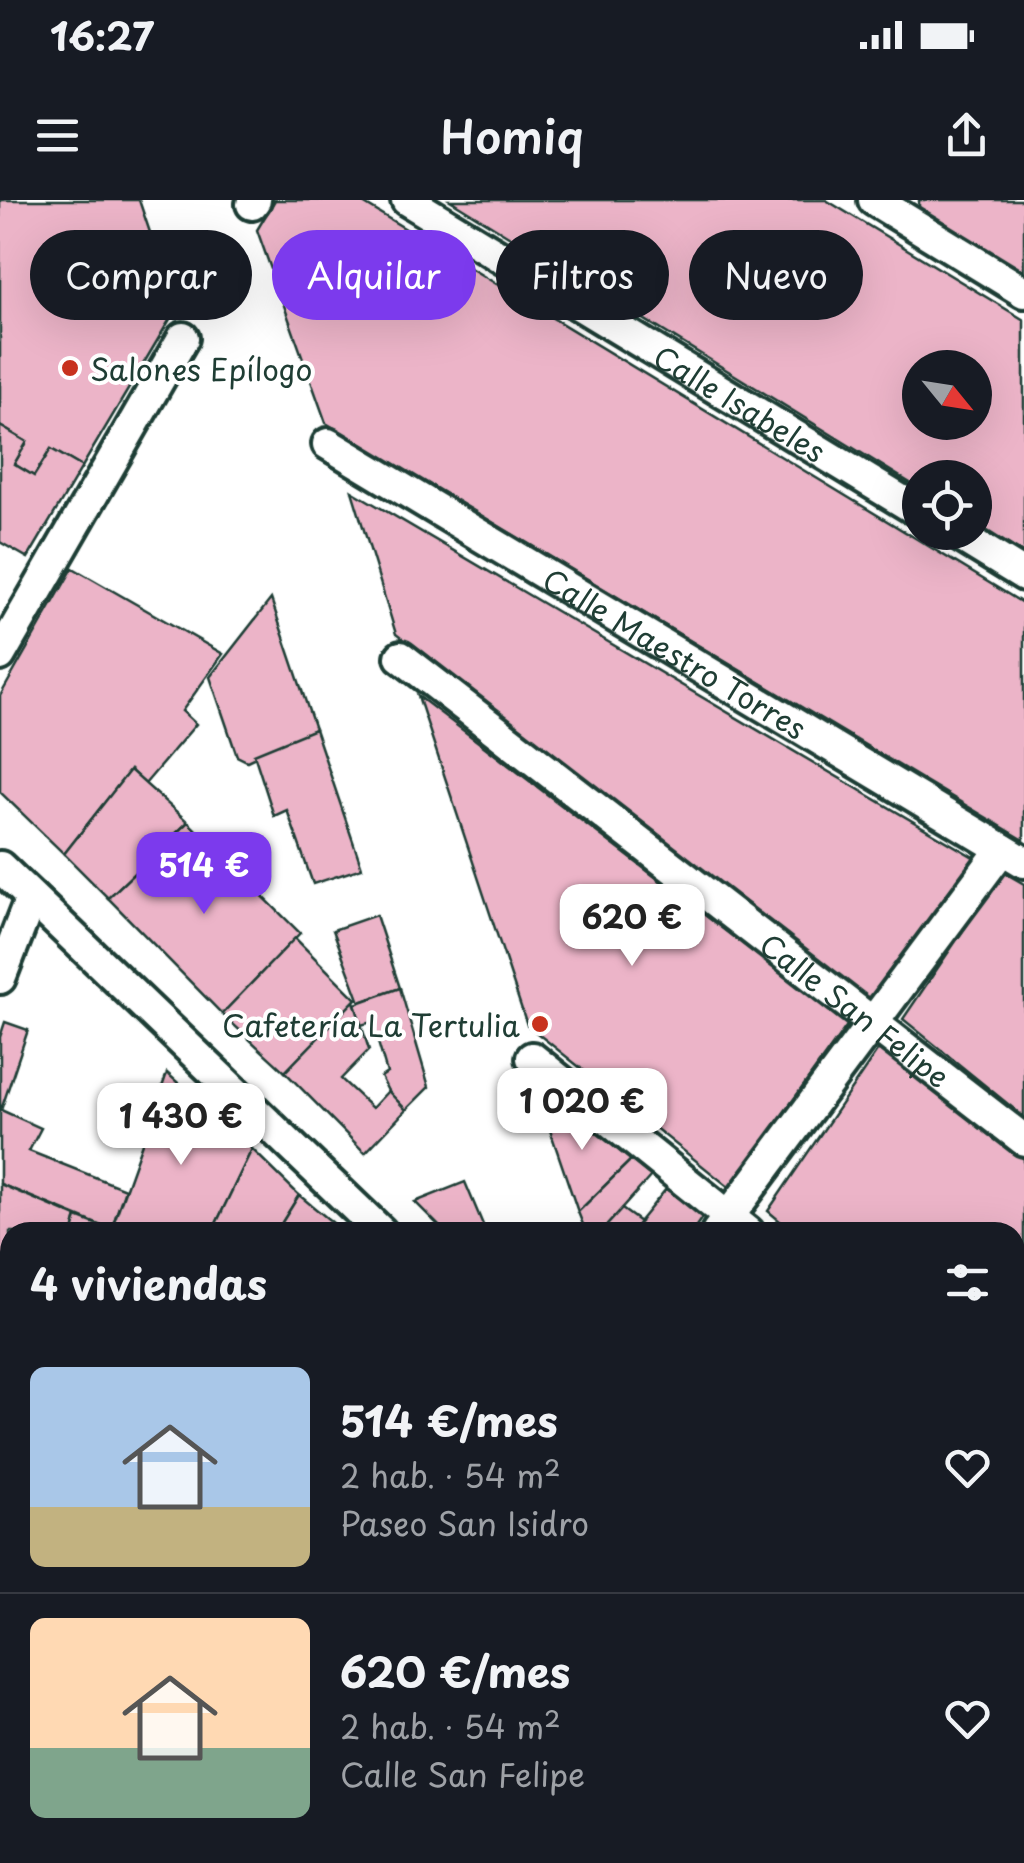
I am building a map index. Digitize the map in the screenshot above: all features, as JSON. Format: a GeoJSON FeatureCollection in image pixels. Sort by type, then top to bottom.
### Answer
{"type":"FeatureCollection","features":[{"type":"Feature","properties":{"kind":"street","name":"Calle Isabeles"},"geometry":{"type":"LineString","coordinates":[[407,200],[902,501]]}},
{"type":"Feature","properties":{"kind":"street"},"geometry":{"type":"LineString","coordinates":[[891,205],[1024,292]]}},
{"type":"Feature","properties":{"kind":"street"},"geometry":{"type":"LineString","coordinates":[[0,655],[183,338]]}},
{"type":"Feature","properties":{"kind":"street","name":"Calle Maestro Torres"},"geometry":{"type":"LineString","coordinates":[[328,444],[1013,855]]}},
{"type":"Feature","properties":{"kind":"street"},"geometry":{"type":"LineString","coordinates":[[983,550],[1024,576]]}},
{"type":"Feature","properties":{"kind":"street","name":"Calle San Felipe"},"geometry":{"type":"LineString","coordinates":[[401,657],[1024,1140]]}},
{"type":"Feature","properties":{"kind":"street"},"geometry":{"type":"LineString","coordinates":[[734,1222],[874,1022],[1013,855]]}},
{"type":"Feature","properties":{"kind":"street"},"geometry":{"type":"LineString","coordinates":[[0,868],[371,1222]]}},
{"type":"Feature","properties":{"kind":"street"},"geometry":{"type":"LineString","coordinates":[[0,978],[31,898]]}},
{"type":"Feature","properties":{"kind":"street"},"geometry":{"type":"LineString","coordinates":[[532,1058],[725,1222]]}},
{"type":"Feature","properties":{"kind":"building","name":"Salones Epílogo"},"geometry":{"type":"Polygon","coordinates":[[[0,200],[139,200],[149,230],[30,230],[30,320],[169,320],[82,467],[51,449],[34,476],[14,464],[27,442],[0,426],[0,200]]]}},
{"type":"Feature","properties":{"kind":"building"},"geometry":{"type":"Polygon","coordinates":[[[275,200],[358,200],[407,230],[272,230],[272,272],[257,230],[275,200]]]}},
{"type":"Feature","properties":{"kind":"building"},"geometry":{"type":"Polygon","coordinates":[[[450,200],[826,200],[1024,320],[1024,554],[992,534],[992,460],[902,460],[902,478],[645,320],[669,320],[669,230],[499,230],[450,200]]]}},
{"type":"Feature","properties":{"kind":"building"},"geometry":{"type":"Polygon","coordinates":[[[919,200],[1024,200],[1024,276],[919,213],[919,200]]]}},
{"type":"Feature","properties":{"kind":"building"},"geometry":{"type":"Polygon","coordinates":[[[476,272],[496,284],[496,320],[556,320],[902,530],[902,550],[935,550],[1024,604],[1024,840],[326,423],[289,320],[476,320],[476,272]]]}},
{"type":"Feature","properties":{"kind":"building"},"geometry":{"type":"Polygon","coordinates":[[[0,426],[27,442],[14,464],[34,476],[51,449],[82,467],[28,558],[0,542],[0,426]]]}},
{"type":"Feature","properties":{"kind":"building"},"geometry":{"type":"Polygon","coordinates":[[[352,491],[975,858],[871,1003],[396,634],[352,491]]]}},
{"type":"Feature","properties":{"kind":"building"},"geometry":{"type":"Polygon","coordinates":[[[73,568],[223,654],[182,711],[196,724],[145,784],[130,770],[64,854],[0,792],[0,696],[73,568]]]}},
{"type":"Feature","properties":{"kind":"building"},"geometry":{"type":"Polygon","coordinates":[[[271,599],[315,729],[247,761],[237,756],[210,677],[271,599]]]}},
{"type":"Feature","properties":{"kind":"building"},"geometry":{"type":"Polygon","coordinates":[[[418,696],[848,1024],[730,1188],[527,1025],[418,696]]]}},
{"type":"Feature","properties":{"kind":"building"},"geometry":{"type":"Polygon","coordinates":[[[315,729],[362,868],[313,884],[287,810],[274,816],[254,754],[315,729]]]}},
{"type":"Feature","properties":{"kind":"building"},"geometry":{"type":"Polygon","coordinates":[[[130,770],[188,822],[108,898],[64,854],[130,770]]]}},
{"type":"Feature","properties":{"kind":"building"},"geometry":{"type":"Polygon","coordinates":[[[188,822],[300,933],[222,1014],[108,898],[188,822]]]}},
{"type":"Feature","properties":{"kind":"building"},"geometry":{"type":"Polygon","coordinates":[[[1003,872],[1024,884],[1024,1117],[903,1019],[1003,872]]]}},
{"type":"Feature","properties":{"kind":"building"},"geometry":{"type":"Polygon","coordinates":[[[376,915],[400,988],[360,1002],[333,930],[376,915]]]}},
{"type":"Feature","properties":{"kind":"building"},"geometry":{"type":"Polygon","coordinates":[[[295,938],[356,999],[285,1072],[222,1014],[295,938]]]}},
{"type":"Feature","properties":{"kind":"building"},"geometry":{"type":"Polygon","coordinates":[[[400,988],[429,1087],[406,1110],[381,1077],[387,1073],[372,1022],[361,1025],[355,1004],[400,988]]]}},
{"type":"Feature","properties":{"kind":"building"},"geometry":{"type":"Polygon","coordinates":[[[354,1001],[369,1050],[341,1079],[372,1108],[388,1091],[406,1110],[365,1153],[285,1072],[354,1001]]]}},
{"type":"Feature","properties":{"kind":"building"},"geometry":{"type":"Polygon","coordinates":[[[5,1022],[28,1030],[1,1110],[41,1128],[29,1151],[125,1189],[114,1222],[92,1222],[0,1184],[0,1037],[5,1022]]]}},
{"type":"Feature","properties":{"kind":"building"},"geometry":{"type":"Polygon","coordinates":[[[882,1044],[1024,1159],[1024,1222],[781,1222],[768,1211],[882,1044]]]}},
{"type":"Feature","properties":{"kind":"building"},"geometry":{"type":"Polygon","coordinates":[[[167,1073],[252,1149],[217,1222],[114,1222],[167,1073]]]}},
{"type":"Feature","properties":{"kind":"building"},"geometry":{"type":"Polygon","coordinates":[[[551,1095],[631,1160],[578,1212],[541,1104],[551,1095]]]}},
{"type":"Feature","properties":{"kind":"building"},"geometry":{"type":"Polygon","coordinates":[[[252,1149],[299,1195],[282,1222],[217,1222],[252,1149]]]}},
{"type":"Feature","properties":{"kind":"building"},"geometry":{"type":"Polygon","coordinates":[[[631,1160],[651,1176],[610,1222],[582,1222],[578,1212],[631,1160]]]}},
{"type":"Feature","properties":{"kind":"building"},"geometry":{"type":"Polygon","coordinates":[[[465,1182],[482,1222],[435,1222],[415,1202],[465,1182]]]}},
{"type":"Feature","properties":{"kind":"building"},"geometry":{"type":"Polygon","coordinates":[[[0,1184],[77,1217],[76,1222],[0,1222],[0,1184]]]}},
{"type":"Feature","properties":{"kind":"building"},"geometry":{"type":"Polygon","coordinates":[[[666,1189],[703,1216],[699,1222],[639,1222],[666,1189]]]}},
{"type":"Feature","properties":{"kind":"building"},"geometry":{"type":"Polygon","coordinates":[[[299,1195],[332,1222],[282,1222],[299,1195]]]}},
{"type":"Feature","properties":{"kind":"building"},"geometry":{"type":"Polygon","coordinates":[[[622,1209],[640,1222],[610,1222],[622,1209]]]}},
{"type":"Feature","properties":{"kind":"place","name":"Salones Epílogo"},"geometry":{"type":"Point","coordinates":[70,368]}},
{"type":"Feature","properties":{"kind":"place","name":"Cafetería La Tertulia"},"geometry":{"type":"Point","coordinates":[540,1024]}}]}
